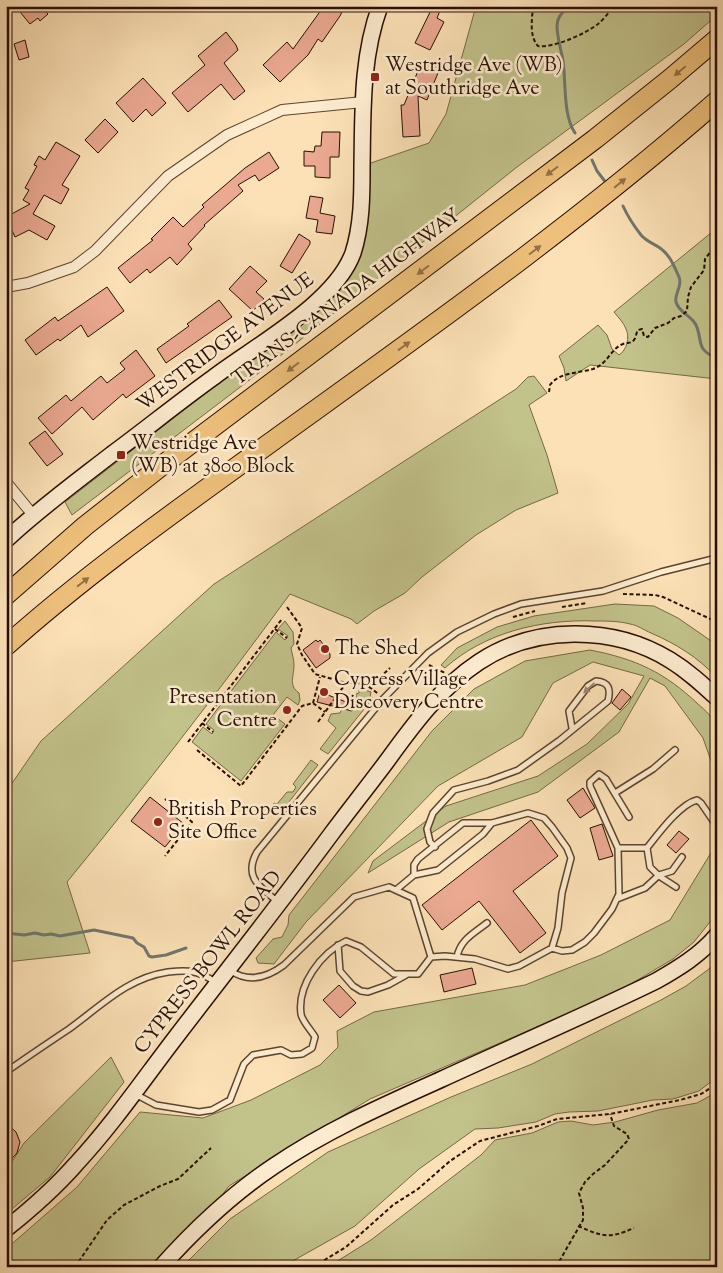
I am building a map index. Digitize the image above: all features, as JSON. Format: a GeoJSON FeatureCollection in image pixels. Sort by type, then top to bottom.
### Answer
{"type":"FeatureCollection","features":[{"type":"Feature","properties":{"kind":"highway","name":"TRANS-CANADA HIGHWAY"},"geometry":{"type":"LineString","coordinates":[[6,594],[121,497],[595,138],[717,39]]}},
{"type":"Feature","properties":{"kind":"highway"},"geometry":{"type":"LineString","coordinates":[[6,646],[45,612],[150,530],[544,244],[633,173],[717,101]]}},
{"type":"Feature","properties":{"kind":"highway"},"geometry":{"type":"LineString","coordinates":[[6,578],[73,526],[121,497]]}},
{"type":"Feature","properties":{"kind":"highway"},"geometry":{"type":"LineString","coordinates":[[6,654],[45,612]]}},
{"type":"Feature","properties":{"kind":"street","name":"WESTRIDGE AVENUE"},"geometry":{"type":"LineString","coordinates":[[6,540],[33,515],[214,376],[304,313],[332,287],[350,259],[356,240],[362,197],[364,74],[368,47],[380,6]]}},
{"type":"Feature","properties":{"kind":"street"},"geometry":{"type":"LineString","coordinates":[[6,287],[28,283],[74,267],[95,251],[168,176],[227,135],[282,110],[364,102]]}},
{"type":"Feature","properties":{"kind":"street"},"geometry":{"type":"LineString","coordinates":[[6,482],[33,515]]}},
{"type":"Feature","properties":{"kind":"street","name":"CYPRESS BOWL ROAD"},"geometry":{"type":"LineString","coordinates":[[6,1229],[77,1164],[135,1094],[420,717],[453,682],[480,661],[518,643],[541,637],[584,634],[628,641],[649,649],[687,671],[717,698]]}},
{"type":"Feature","properties":{"kind":"street"},"geometry":{"type":"LineString","coordinates":[[161,1267],[209,1217],[238,1192],[305,1145],[378,1108],[656,981],[699,953],[717,935]]}},
{"type":"Feature","properties":{"kind":"lane"},"geometry":{"type":"LineString","coordinates":[[281,903],[254,880],[251,868],[252,861],[257,852],[383,699],[428,653],[444,640],[471,624],[521,604],[603,591],[661,572],[717,558]]}},
{"type":"Feature","properties":{"kind":"lane"},"geometry":{"type":"LineString","coordinates":[[435,847],[430,842],[427,829],[433,813],[454,790],[488,781],[518,770],[560,740],[572,728],[587,719],[608,701],[610,693],[607,686],[602,682],[596,681],[588,686],[569,711],[572,728]]}},
{"type":"Feature","properties":{"kind":"lane"},"geometry":{"type":"LineString","coordinates":[[615,793],[653,769],[675,750]]}},
{"type":"Feature","properties":{"kind":"lane"},"geometry":{"type":"LineString","coordinates":[[135,1094],[156,1105],[199,1112],[212,1110],[230,1100],[244,1064],[253,1055],[281,1050],[291,1055],[302,1054],[312,1048],[315,1037],[301,1016],[303,990],[323,958],[338,945],[346,941],[361,946],[394,974],[418,974],[431,957],[457,957],[508,968],[519,966],[552,948],[572,950],[585,942],[594,933],[612,909],[619,894],[618,848],[590,786],[590,782],[600,774],[606,779],[629,817]]}},
{"type":"Feature","properties":{"kind":"lane"},"geometry":{"type":"LineString","coordinates":[[676,887],[659,876],[650,867],[647,848],[666,825],[691,801],[697,800],[701,803],[716,825]]}},
{"type":"Feature","properties":{"kind":"lane"},"geometry":{"type":"LineString","coordinates":[[414,875],[414,865],[418,859],[463,823],[492,823],[528,813],[544,818],[567,848],[571,858],[562,893],[558,928],[552,948]]}},
{"type":"Feature","properties":{"kind":"lane"},"geometry":{"type":"LineString","coordinates":[[396,890],[414,875],[438,870],[483,834],[492,823]]}},
{"type":"Feature","properties":{"kind":"lane"},"geometry":{"type":"LineString","coordinates":[[618,848],[647,848]]}},
{"type":"Feature","properties":{"kind":"lane"},"geometry":{"type":"LineString","coordinates":[[617,899],[645,888],[659,876],[672,871],[682,857]]}},
{"type":"Feature","properties":{"kind":"lane"},"geometry":{"type":"LineString","coordinates":[[228,969],[239,976],[250,978],[272,974],[284,965],[354,897],[389,887],[413,898],[431,957]]}},
{"type":"Feature","properties":{"kind":"lane"},"geometry":{"type":"LineString","coordinates":[[457,957],[458,947],[488,924]]}},
{"type":"Feature","properties":{"kind":"lane"},"geometry":{"type":"LineString","coordinates":[[338,945],[340,971],[360,991],[368,992],[388,985],[408,974]]}},
{"type":"Feature","properties":{"kind":"lane"},"geometry":{"type":"LineString","coordinates":[[6,1072],[137,980],[158,974],[180,971],[202,974],[217,984]]}},
{"type":"Feature","properties":{"kind":"path"},"geometry":{"type":"LineString","coordinates":[[533,6],[533,40],[538,46],[547,47],[579,35],[598,24],[614,6]]}},
{"type":"Feature","properties":{"kind":"path"},"geometry":{"type":"LineString","coordinates":[[549,392],[550,385],[557,378],[595,369],[606,362],[622,344],[631,343],[638,330],[642,329],[646,338],[655,328],[668,323],[687,311],[691,287],[704,270],[705,260],[711,251],[717,250]]}},
{"type":"Feature","properties":{"kind":"path"},"geometry":{"type":"LineString","coordinates":[[287,607],[302,628],[297,644],[315,674],[346,683],[357,682],[370,687],[378,694]]}},
{"type":"Feature","properties":{"kind":"path"},"geometry":{"type":"LineString","coordinates":[[188,742],[282,619]]}},
{"type":"Feature","properties":{"kind":"path"},"geometry":{"type":"LineString","coordinates":[[275,628],[286,638]]}},
{"type":"Feature","properties":{"kind":"path"},"geometry":{"type":"LineString","coordinates":[[428,665],[444,672],[453,682]]}},
{"type":"Feature","properties":{"kind":"path"},"geometry":{"type":"LineString","coordinates":[[370,687],[390,668]]}},
{"type":"Feature","properties":{"kind":"path"},"geometry":{"type":"LineString","coordinates":[[313,703],[320,676]]}},
{"type":"Feature","properties":{"kind":"path"},"geometry":{"type":"LineString","coordinates":[[318,722],[346,683]]}},
{"type":"Feature","properties":{"kind":"path"},"geometry":{"type":"LineString","coordinates":[[392,702],[409,709],[420,717]]}},
{"type":"Feature","properties":{"kind":"path"},"geometry":{"type":"LineString","coordinates":[[313,703],[325,712]]}},
{"type":"Feature","properties":{"kind":"path"},"geometry":{"type":"LineString","coordinates":[[198,750],[241,786],[302,706],[313,703]]}},
{"type":"Feature","properties":{"kind":"path"},"geometry":{"type":"LineString","coordinates":[[202,723],[213,732]]}},
{"type":"Feature","properties":{"kind":"path"},"geometry":{"type":"LineString","coordinates":[[165,799],[192,822],[165,856]]}},
{"type":"Feature","properties":{"kind":"path"},"geometry":{"type":"LineString","coordinates":[[176,809],[180,804]]}},
{"type":"Feature","properties":{"kind":"path"},"geometry":{"type":"LineString","coordinates":[[313,1267],[346,1247],[393,1205],[418,1189],[450,1161],[480,1141],[538,1126],[557,1118],[610,1114],[680,1100],[701,1094],[717,1085]]}},
{"type":"Feature","properties":{"kind":"path"},"geometry":{"type":"LineString","coordinates":[[556,1267],[583,1220],[583,1208],[579,1193],[585,1182],[605,1166],[629,1139],[627,1134],[614,1126],[610,1114]]}},
{"type":"Feature","properties":{"kind":"path"},"geometry":{"type":"LineString","coordinates":[[75,1267],[107,1220],[124,1205],[160,1186],[178,1179],[211,1148]]}},
{"type":"Feature","properties":{"kind":"path"},"geometry":{"type":"LineString","coordinates":[[578,1226],[604,1235],[615,1236],[634,1228]]}},
{"type":"Feature","properties":{"kind":"path"},"geometry":{"type":"LineString","coordinates":[[321,1263],[322,1267]]}},
{"type":"Feature","properties":{"kind":"green space"},"geometry":{"type":"Polygon","coordinates":[[[476,6],[717,6],[717,15],[684,44],[517,167],[260,372],[72,515],[65,502],[291,327],[345,274],[368,164],[429,143],[446,114],[476,6]]]}},
{"type":"Feature","properties":{"kind":"green space"},"geometry":{"type":"Polygon","coordinates":[[[717,228],[717,379],[590,365],[566,381],[564,368],[559,356],[598,325],[607,335],[612,349],[619,355],[622,353],[628,336],[624,325],[614,312],[717,228]]]}},
{"type":"Feature","properties":{"kind":"green space"},"geometry":{"type":"Polygon","coordinates":[[[534,376],[547,393],[529,405],[558,493],[516,510],[476,535],[422,577],[405,593],[374,611],[357,624],[351,619],[290,594],[180,740],[67,882],[90,953],[6,962],[6,792],[41,741],[214,584],[516,389],[528,377],[534,376]]]}},
{"type":"Feature","properties":{"kind":"green space"},"geometry":{"type":"Polygon","coordinates":[[[615,604],[654,606],[678,618],[717,645],[717,678],[694,657],[669,642],[635,625],[608,621],[555,622],[515,630],[478,645],[445,668],[441,665],[457,648],[497,627],[534,616],[615,604]]]}},
{"type":"Feature","properties":{"kind":"green space"},"geometry":{"type":"Polygon","coordinates":[[[285,621],[293,632],[294,644],[291,648],[294,669],[292,680],[294,687],[299,693],[300,700],[298,705],[287,697],[273,715],[285,724],[241,781],[192,742],[203,727],[212,734],[214,730],[206,724],[276,632],[285,640],[288,636],[278,629],[285,621]]]}},
{"type":"Feature","properties":{"kind":"green space"},"geometry":{"type":"Polygon","coordinates":[[[590,650],[622,658],[648,668],[673,683],[707,712],[717,728],[717,778],[703,738],[665,686],[650,678],[619,732],[538,792],[449,822],[368,873],[373,861],[446,806],[538,776],[587,744],[628,704],[644,676],[593,662],[553,683],[522,737],[438,786],[306,922],[274,964],[258,963],[256,958],[273,939],[282,937],[288,925],[289,915],[432,731],[474,689],[525,661],[590,650]]]}},
{"type":"Feature","properties":{"kind":"green space"},"geometry":{"type":"Polygon","coordinates":[[[359,688],[371,692],[370,697],[373,698],[328,754],[320,749],[336,728],[328,721],[331,714],[340,713],[346,701],[349,701],[348,694],[354,695],[357,708],[356,694],[359,693],[359,688]]]}},
{"type":"Feature","properties":{"kind":"green space"},"geometry":{"type":"Polygon","coordinates":[[[311,760],[318,765],[281,812],[274,812],[271,808],[274,803],[277,804],[287,792],[293,792],[296,787],[293,784],[311,760]]]}},
{"type":"Feature","properties":{"kind":"green space"},"geometry":{"type":"Polygon","coordinates":[[[717,843],[717,913],[694,942],[673,959],[624,988],[588,1005],[370,1099],[229,1186],[167,1267],[6,1267],[6,1249],[77,1187],[140,1112],[203,1118],[251,1100],[320,1065],[338,1047],[337,1031],[374,1012],[525,985],[601,955],[670,920],[717,843]]]}},
{"type":"Feature","properties":{"kind":"green space"},"geometry":{"type":"Polygon","coordinates":[[[717,960],[717,1077],[699,1091],[673,1099],[653,1100],[598,1111],[555,1114],[536,1122],[498,1128],[475,1129],[419,1169],[355,1226],[282,1267],[182,1267],[230,1219],[328,1152],[451,1097],[532,1064],[686,986],[709,969],[717,960]]]}},
{"type":"Feature","properties":{"kind":"green space"},"geometry":{"type":"Polygon","coordinates":[[[111,1057],[124,1082],[50,1177],[6,1214],[6,1171],[24,1143],[111,1057]]]}},
{"type":"Feature","properties":{"kind":"green space"},"geometry":{"type":"Polygon","coordinates":[[[717,1092],[717,1267],[328,1267],[371,1240],[481,1155],[495,1140],[532,1133],[558,1122],[571,1121],[593,1125],[615,1122],[658,1110],[697,1103],[717,1092]]]}},
{"type":"Feature","properties":{"kind":"building"},"geometry":{"type":"Polygon","coordinates":[[[26,6],[53,6],[40,21],[38,18],[30,24],[20,12],[26,6]]]}},
{"type":"Feature","properties":{"kind":"building"},"geometry":{"type":"Polygon","coordinates":[[[324,6],[345,6],[322,42],[318,39],[308,55],[280,82],[263,65],[287,42],[293,49],[324,6]]]}},
{"type":"Feature","properties":{"kind":"building"},"geometry":{"type":"Polygon","coordinates":[[[433,6],[442,6],[437,18],[444,22],[430,50],[415,43],[433,6]]]}},
{"type":"Feature","properties":{"kind":"building"},"geometry":{"type":"Polygon","coordinates":[[[226,32],[238,50],[224,63],[245,91],[234,100],[221,84],[188,112],[172,93],[205,65],[198,56],[226,32]]]}},
{"type":"Feature","properties":{"kind":"building"},"geometry":{"type":"Polygon","coordinates":[[[25,40],[29,57],[19,60],[14,44],[25,40]]]}},
{"type":"Feature","properties":{"kind":"building"},"geometry":{"type":"Polygon","coordinates":[[[422,61],[440,68],[427,100],[418,96],[420,136],[403,137],[401,105],[404,105],[422,61]]]}},
{"type":"Feature","properties":{"kind":"building"},"geometry":{"type":"Polygon","coordinates":[[[143,78],[166,103],[152,116],[146,109],[133,122],[116,103],[143,78]]]}},
{"type":"Feature","properties":{"kind":"building"},"geometry":{"type":"Polygon","coordinates":[[[105,119],[118,132],[98,153],[85,140],[105,119]]]}},
{"type":"Feature","properties":{"kind":"building"},"geometry":{"type":"Polygon","coordinates":[[[322,132],[340,132],[339,157],[330,157],[330,178],[315,177],[315,166],[304,166],[304,151],[314,152],[315,146],[321,146],[322,132]]]}},
{"type":"Feature","properties":{"kind":"building"},"geometry":{"type":"Polygon","coordinates":[[[56,142],[80,156],[62,185],[69,189],[61,204],[44,195],[33,214],[55,226],[47,240],[29,230],[15,237],[6,217],[30,204],[23,200],[29,190],[25,188],[37,166],[34,165],[39,156],[45,160],[56,142]]]}},
{"type":"Feature","properties":{"kind":"building"},"geometry":{"type":"Polygon","coordinates":[[[269,152],[279,168],[259,181],[255,175],[238,185],[243,191],[204,225],[188,244],[192,249],[177,265],[170,257],[150,273],[147,269],[130,283],[118,268],[153,240],[151,239],[173,217],[183,227],[204,207],[202,205],[245,168],[269,152]]]}},
{"type":"Feature","properties":{"kind":"building"},"geometry":{"type":"Polygon","coordinates":[[[310,196],[323,198],[320,213],[335,216],[332,234],[316,232],[318,220],[306,218],[310,196]]]}},
{"type":"Feature","properties":{"kind":"building"},"geometry":{"type":"Polygon","coordinates":[[[299,234],[310,241],[310,244],[292,273],[280,266],[299,234]]]}},
{"type":"Feature","properties":{"kind":"building"},"geometry":{"type":"Polygon","coordinates":[[[250,266],[267,281],[256,292],[264,299],[253,311],[229,289],[250,266]]]}},
{"type":"Feature","properties":{"kind":"building"},"geometry":{"type":"Polygon","coordinates":[[[107,287],[124,311],[88,337],[81,325],[60,341],[58,339],[36,355],[25,340],[55,317],[58,321],[107,287]]]}},
{"type":"Feature","properties":{"kind":"building"},"geometry":{"type":"Polygon","coordinates":[[[219,300],[232,317],[166,363],[157,349],[189,326],[187,324],[219,300]]]}},
{"type":"Feature","properties":{"kind":"building"},"geometry":{"type":"Polygon","coordinates":[[[136,350],[155,376],[126,398],[123,394],[93,420],[82,407],[52,434],[38,418],[66,395],[71,401],[101,376],[107,383],[125,369],[120,363],[136,350]]]}},
{"type":"Feature","properties":{"kind":"building"},"geometry":{"type":"Polygon","coordinates":[[[45,431],[63,454],[47,466],[29,443],[45,431]]]}},
{"type":"Feature","properties":{"kind":"building"},"geometry":{"type":"Polygon","coordinates":[[[316,640],[318,642],[320,640],[330,654],[330,658],[316,668],[303,650],[316,640]]]}},
{"type":"Feature","properties":{"kind":"building"},"geometry":{"type":"Polygon","coordinates":[[[622,689],[631,697],[620,710],[612,703],[622,689]]]}},
{"type":"Feature","properties":{"kind":"building"},"geometry":{"type":"Polygon","coordinates":[[[320,692],[354,705],[352,711],[317,702],[320,692]]]}},
{"type":"Feature","properties":{"kind":"building"},"geometry":{"type":"Polygon","coordinates":[[[583,788],[595,808],[580,818],[567,800],[583,788]]]}},
{"type":"Feature","properties":{"kind":"building","name":"British Properties Site Office"},"geometry":{"type":"Polygon","coordinates":[[[150,797],[184,824],[165,847],[131,821],[150,797]]]}},
{"type":"Feature","properties":{"kind":"building"},"geometry":{"type":"Polygon","coordinates":[[[531,820],[558,856],[513,891],[546,933],[520,953],[479,901],[442,930],[422,905],[531,820]]]}},
{"type":"Feature","properties":{"kind":"building"},"geometry":{"type":"Polygon","coordinates":[[[602,824],[613,856],[599,860],[590,828],[602,824]]]}},
{"type":"Feature","properties":{"kind":"building"},"geometry":{"type":"Polygon","coordinates":[[[679,831],[689,839],[676,853],[667,845],[679,831]]]}},
{"type":"Feature","properties":{"kind":"building"},"geometry":{"type":"Polygon","coordinates":[[[472,968],[476,984],[444,992],[440,975],[472,968]]]}},
{"type":"Feature","properties":{"kind":"building"},"geometry":{"type":"Polygon","coordinates":[[[339,985],[356,1003],[340,1018],[323,1000],[339,985]]]}},
{"type":"Feature","properties":{"kind":"building"},"geometry":{"type":"Polygon","coordinates":[[[6,1123],[16,1132],[20,1142],[17,1153],[6,1165],[6,1123]]]}},
{"type":"Feature","properties":{"kind":"waterway"},"geometry":{"type":"LineString","coordinates":[[565,6],[566,9],[561,14],[557,30],[563,61],[568,118],[575,133]]}},
{"type":"Feature","properties":{"kind":"waterway"},"geometry":{"type":"LineString","coordinates":[[592,160],[597,171],[607,184]]}},
{"type":"Feature","properties":{"kind":"waterway"},"geometry":{"type":"LineString","coordinates":[[623,206],[641,235],[660,248],[671,261],[680,281],[676,302],[696,325],[705,352],[717,358]]}},
{"type":"Feature","properties":{"kind":"waterway"},"geometry":{"type":"LineString","coordinates":[[6,933],[24,935],[35,933],[60,936],[94,930],[133,938],[152,957],[166,955],[186,948]]}},
{"type":"Feature","properties":{"kind":"place","name":"Westridge Ave (WB) at Southridge Ave"},"geometry":{"type":"Point","coordinates":[375,77]}},
{"type":"Feature","properties":{"kind":"place","name":"Westridge Ave (WB) at 3800 Block"},"geometry":{"type":"Point","coordinates":[121,455]}},
{"type":"Feature","properties":{"kind":"place","name":"The Shed"},"geometry":{"type":"Point","coordinates":[325,649]}},
{"type":"Feature","properties":{"kind":"place","name":"Cypress Village Discovery Centre"},"geometry":{"type":"Point","coordinates":[324,692]}},
{"type":"Feature","properties":{"kind":"place","name":"Presentation Centre"},"geometry":{"type":"Point","coordinates":[287,710]}},
{"type":"Feature","properties":{"kind":"place","name":"British Properties Site Office"},"geometry":{"type":"Point","coordinates":[158,822]}}]}
